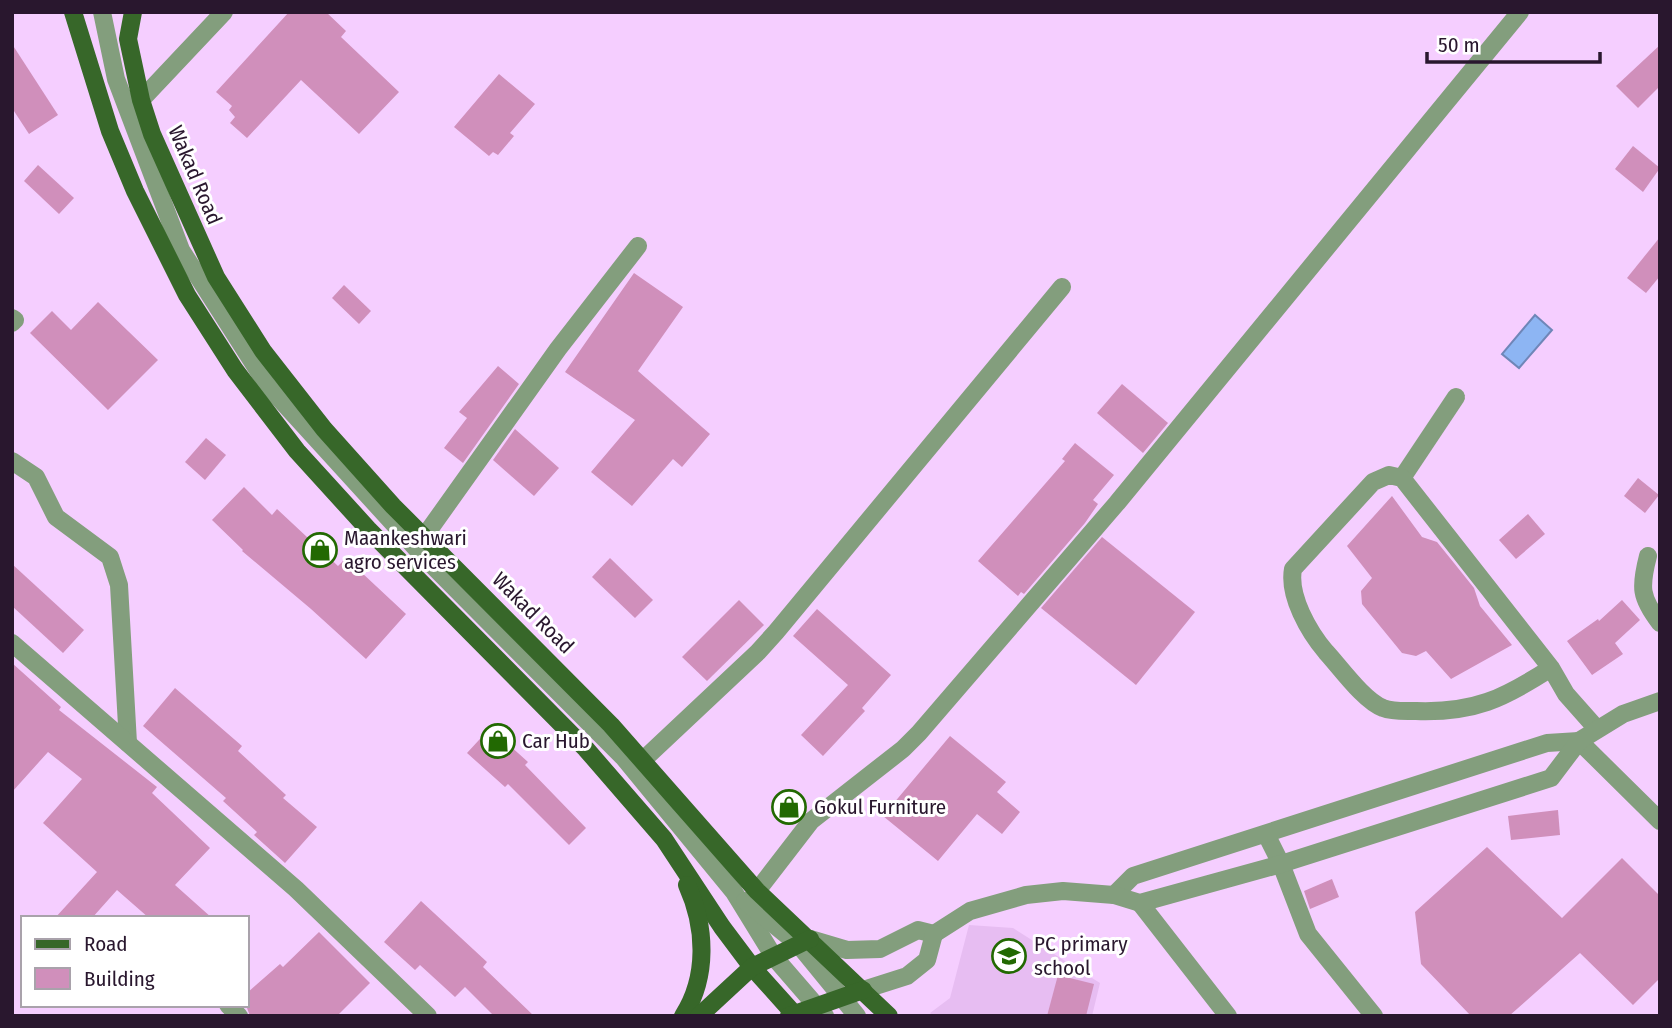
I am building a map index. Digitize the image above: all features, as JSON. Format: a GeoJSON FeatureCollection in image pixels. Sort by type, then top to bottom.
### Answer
{"type":"FeatureCollection","features":[{"type":"Feature","properties":{"kind":"main road"},"geometry":{"type":"LineString","coordinates":[[73,12],[110,131],[135,191],[187,295],[235,370],[298,451],[368,529],[586,748],[664,839],[722,927],[793,1015],[821,1012],[843,998],[863,990]]}},
{"type":"Feature","properties":{"kind":"main road","name":"Wakad Road"},"geometry":{"type":"LineString","coordinates":[[133,12],[128,39],[141,100],[152,134],[216,277],[263,351],[324,429],[393,506],[611,725],[804,942],[863,990],[889,1016]]}},
{"type":"Feature","properties":{"kind":"main road"},"geometry":{"type":"LineString","coordinates":[[664,839],[689,889],[698,916],[704,953],[692,1002],[683,1016]]}},
{"type":"Feature","properties":{"kind":"main road"},"geometry":{"type":"LineString","coordinates":[[699,1016],[752,967],[804,942]]}},
{"type":"Feature","properties":{"kind":"street"},"geometry":{"type":"LineString","coordinates":[[102,12],[117,79],[181,250],[268,386],[423,556],[624,758],[734,892],[774,957],[821,1012]]}},
{"type":"Feature","properties":{"kind":"street"},"geometry":{"type":"LineString","coordinates":[[141,100],[224,12]]}},
{"type":"Feature","properties":{"kind":"street"},"geometry":{"type":"LineString","coordinates":[[757,891],[811,821],[903,749],[928,723],[1117,503],[1520,12]]}},
{"type":"Feature","properties":{"kind":"street"},"geometry":{"type":"LineString","coordinates":[[424,537],[558,349],[638,246]]}},
{"type":"Feature","properties":{"kind":"street"},"geometry":{"type":"LineString","coordinates":[[642,761],[776,632],[1062,287]]}},
{"type":"Feature","properties":{"kind":"street"},"geometry":{"type":"LineString","coordinates":[[12,318],[15,320],[12,323]]}},
{"type":"Feature","properties":{"kind":"street"},"geometry":{"type":"LineString","coordinates":[[1402,478],[1456,397]]}},
{"type":"Feature","properties":{"kind":"street"},"geometry":{"type":"LineString","coordinates":[[12,461],[36,477],[56,517],[110,557],[118,585],[128,743]]}},
{"type":"Feature","properties":{"kind":"street"},"geometry":{"type":"LineString","coordinates":[[1551,668],[1516,691],[1468,709],[1434,712],[1383,708],[1367,698],[1313,636],[1291,580],[1293,569],[1373,482],[1389,475],[1402,478],[1551,668],[1566,694],[1597,729]]}},
{"type":"Feature","properties":{"kind":"street"},"geometry":{"type":"LineString","coordinates":[[1648,556],[1641,583],[1647,606],[1660,623]]}},
{"type":"Feature","properties":{"kind":"street"},"geometry":{"type":"LineString","coordinates":[[12,643],[296,888],[428,1016]]}},
{"type":"Feature","properties":{"kind":"street"},"geometry":{"type":"LineString","coordinates":[[863,990],[907,976],[927,960],[934,934],[970,911],[1027,895],[1063,891],[1114,895],[1140,903],[1281,864],[1551,778],[1579,741],[1623,714],[1659,701],[1660,683]]}},
{"type":"Feature","properties":{"kind":"street"},"geometry":{"type":"LineString","coordinates":[[1114,895],[1133,876],[1547,743],[1579,741],[1660,821]]}},
{"type":"Feature","properties":{"kind":"street"},"geometry":{"type":"LineString","coordinates":[[1266,834],[1281,864],[1308,934],[1374,1016]]}},
{"type":"Feature","properties":{"kind":"street"},"geometry":{"type":"LineString","coordinates":[[734,892],[804,942],[857,1016]]}},
{"type":"Feature","properties":{"kind":"street"},"geometry":{"type":"LineString","coordinates":[[1140,903],[1228,1016]]}},
{"type":"Feature","properties":{"kind":"street"},"geometry":{"type":"LineString","coordinates":[[804,942],[847,950],[880,949],[918,930],[934,934]]}},
{"type":"Feature","properties":{"kind":"shaded area","name":"PC primary school"},"geometry":{"type":"Polygon","coordinates":[[[969,925],[1013,928],[1100,983],[1092,1016],[933,1016],[930,1013],[950,998],[969,925]]]}},
{"type":"Feature","properties":{"kind":"water"},"geometry":{"type":"Polygon","coordinates":[[[1535,315],[1552,330],[1519,368],[1502,354],[1535,315]]]}},
{"type":"Feature","properties":{"kind":"building"},"geometry":{"type":"Polygon","coordinates":[[[289,12],[326,12],[346,31],[341,37],[399,92],[359,134],[301,80],[247,138],[230,123],[235,117],[229,110],[232,106],[216,92],[289,12]]]}},
{"type":"Feature","properties":{"kind":"building"},"geometry":{"type":"Polygon","coordinates":[[[12,44],[58,115],[29,134],[12,108],[12,44]]]}},
{"type":"Feature","properties":{"kind":"building"},"geometry":{"type":"Polygon","coordinates":[[[1660,45],[1660,86],[1638,108],[1616,86],[1660,45]]]}},
{"type":"Feature","properties":{"kind":"building"},"geometry":{"type":"Polygon","coordinates":[[[499,74],[535,104],[510,133],[514,136],[498,155],[493,152],[489,156],[454,127],[499,74]]]}},
{"type":"Feature","properties":{"kind":"building"},"geometry":{"type":"Polygon","coordinates":[[[1633,146],[1660,168],[1643,192],[1615,169],[1633,146]]]}},
{"type":"Feature","properties":{"kind":"building"},"geometry":{"type":"Polygon","coordinates":[[[38,165],[74,198],[59,214],[24,181],[38,165]]]}},
{"type":"Feature","properties":{"kind":"building"},"geometry":{"type":"Polygon","coordinates":[[[1660,237],[1660,276],[1646,293],[1627,278],[1660,237]]]}},
{"type":"Feature","properties":{"kind":"building"},"geometry":{"type":"Polygon","coordinates":[[[634,273],[683,307],[638,371],[710,434],[682,467],[673,459],[632,506],[591,472],[635,420],[565,372],[634,273]]]}},
{"type":"Feature","properties":{"kind":"building"},"geometry":{"type":"Polygon","coordinates":[[[344,285],[371,311],[359,324],[332,298],[344,285]]]}},
{"type":"Feature","properties":{"kind":"building"},"geometry":{"type":"Polygon","coordinates":[[[98,302],[158,360],[108,410],[30,333],[52,311],[71,330],[98,302]]]}},
{"type":"Feature","properties":{"kind":"building"},"geometry":{"type":"Polygon","coordinates":[[[498,366],[519,384],[463,463],[444,448],[467,418],[459,412],[498,366]]]}},
{"type":"Feature","properties":{"kind":"building"},"geometry":{"type":"Polygon","coordinates":[[[1122,384],[1168,423],[1143,453],[1097,413],[1122,384]]]}},
{"type":"Feature","properties":{"kind":"building"},"geometry":{"type":"Polygon","coordinates":[[[515,429],[559,468],[534,496],[493,460],[515,429]]]}},
{"type":"Feature","properties":{"kind":"building"},"geometry":{"type":"Polygon","coordinates":[[[206,438],[226,455],[205,480],[185,462],[206,438]]]}},
{"type":"Feature","properties":{"kind":"building"},"geometry":{"type":"Polygon","coordinates":[[[1075,443],[1114,475],[1093,500],[1098,504],[1085,523],[1024,594],[1021,592],[1018,596],[978,561],[1065,461],[1062,459],[1075,443]]]}},
{"type":"Feature","properties":{"kind":"building"},"geometry":{"type":"Polygon","coordinates":[[[1638,478],[1659,495],[1645,513],[1624,496],[1638,478]]]}},
{"type":"Feature","properties":{"kind":"building"},"geometry":{"type":"Polygon","coordinates":[[[244,487],[272,515],[277,509],[338,566],[346,558],[406,614],[366,659],[242,551],[212,520],[244,487]]]}},
{"type":"Feature","properties":{"kind":"building"},"geometry":{"type":"Polygon","coordinates":[[[1392,496],[1422,537],[1437,542],[1454,563],[1474,588],[1480,606],[1512,645],[1451,679],[1426,651],[1416,656],[1402,653],[1362,604],[1361,591],[1372,578],[1347,546],[1392,496]]]}},
{"type":"Feature","properties":{"kind":"building"},"geometry":{"type":"Polygon","coordinates":[[[1528,514],[1545,534],[1516,559],[1499,540],[1528,514]]]}},
{"type":"Feature","properties":{"kind":"building"},"geometry":{"type":"Polygon","coordinates":[[[1102,537],[1195,612],[1136,685],[1041,608],[1102,537]]]}},
{"type":"Feature","properties":{"kind":"building"},"geometry":{"type":"Polygon","coordinates":[[[610,558],[653,600],[635,618],[592,577],[610,558]]]}},
{"type":"Feature","properties":{"kind":"building"},"geometry":{"type":"Polygon","coordinates":[[[12,564],[84,630],[63,653],[12,606],[12,564]]]}},
{"type":"Feature","properties":{"kind":"building"},"geometry":{"type":"Polygon","coordinates":[[[739,600],[764,625],[707,681],[682,657],[739,600]]]}},
{"type":"Feature","properties":{"kind":"building"},"geometry":{"type":"Polygon","coordinates":[[[1622,600],[1640,620],[1615,643],[1623,654],[1592,675],[1567,641],[1598,619],[1599,621],[1622,600]]]}},
{"type":"Feature","properties":{"kind":"building"},"geometry":{"type":"Polygon","coordinates":[[[817,609],[891,675],[862,708],[865,711],[823,756],[801,735],[848,685],[793,636],[817,609]]]}},
{"type":"Feature","properties":{"kind":"building"},"geometry":{"type":"Polygon","coordinates":[[[12,663],[61,707],[59,710],[157,787],[152,793],[210,848],[175,885],[210,916],[147,916],[117,890],[94,916],[57,916],[97,872],[43,823],[82,779],[48,752],[12,792],[12,663]]]}},
{"type":"Feature","properties":{"kind":"building"},"geometry":{"type":"Polygon","coordinates":[[[175,688],[242,746],[238,751],[286,795],[283,798],[317,827],[285,863],[254,835],[257,832],[223,801],[226,798],[143,726],[175,688]]]}},
{"type":"Feature","properties":{"kind":"building"},"geometry":{"type":"Polygon","coordinates":[[[490,728],[528,762],[525,765],[586,828],[569,845],[508,784],[505,787],[467,753],[490,728]]]}},
{"type":"Feature","properties":{"kind":"building"},"geometry":{"type":"Polygon","coordinates":[[[950,736],[1006,782],[997,792],[1020,812],[1002,834],[977,814],[938,861],[883,816],[950,736]]]}},
{"type":"Feature","properties":{"kind":"building"},"geometry":{"type":"Polygon","coordinates":[[[1558,810],[1560,835],[1511,840],[1508,816],[1558,810]]]}},
{"type":"Feature","properties":{"kind":"building"},"geometry":{"type":"Polygon","coordinates":[[[1487,847],[1562,918],[1622,858],[1660,896],[1660,978],[1633,1005],[1580,953],[1509,1016],[1471,1016],[1421,964],[1415,912],[1487,847]]]}},
{"type":"Feature","properties":{"kind":"building"},"geometry":{"type":"Polygon","coordinates":[[[1332,879],[1339,897],[1310,909],[1304,891],[1332,879]]]}},
{"type":"Feature","properties":{"kind":"building"},"geometry":{"type":"Polygon","coordinates":[[[421,901],[487,962],[483,967],[534,1016],[494,1016],[465,987],[455,997],[420,965],[415,970],[384,942],[421,901]]]}},
{"type":"Feature","properties":{"kind":"building"},"geometry":{"type":"Polygon","coordinates":[[[319,932],[370,983],[337,1016],[250,1016],[247,1008],[248,992],[280,964],[283,967],[319,932]]]}},
{"type":"Feature","properties":{"kind":"building"},"geometry":{"type":"Polygon","coordinates":[[[1058,975],[1094,984],[1086,1016],[1047,1016],[1058,975]]]}},
{"type":"Feature","properties":{"kind":"place","name":"Maankeshwari agro services"},"geometry":{"type":"Point","coordinates":[320,550]}},
{"type":"Feature","properties":{"kind":"place","name":"Car Hub"},"geometry":{"type":"Point","coordinates":[498,741]}},
{"type":"Feature","properties":{"kind":"place","name":"Gokul Furniture"},"geometry":{"type":"Point","coordinates":[789,807]}},
{"type":"Feature","properties":{"kind":"place","name":"PC primary school"},"geometry":{"type":"Point","coordinates":[1009,956]}}]}
